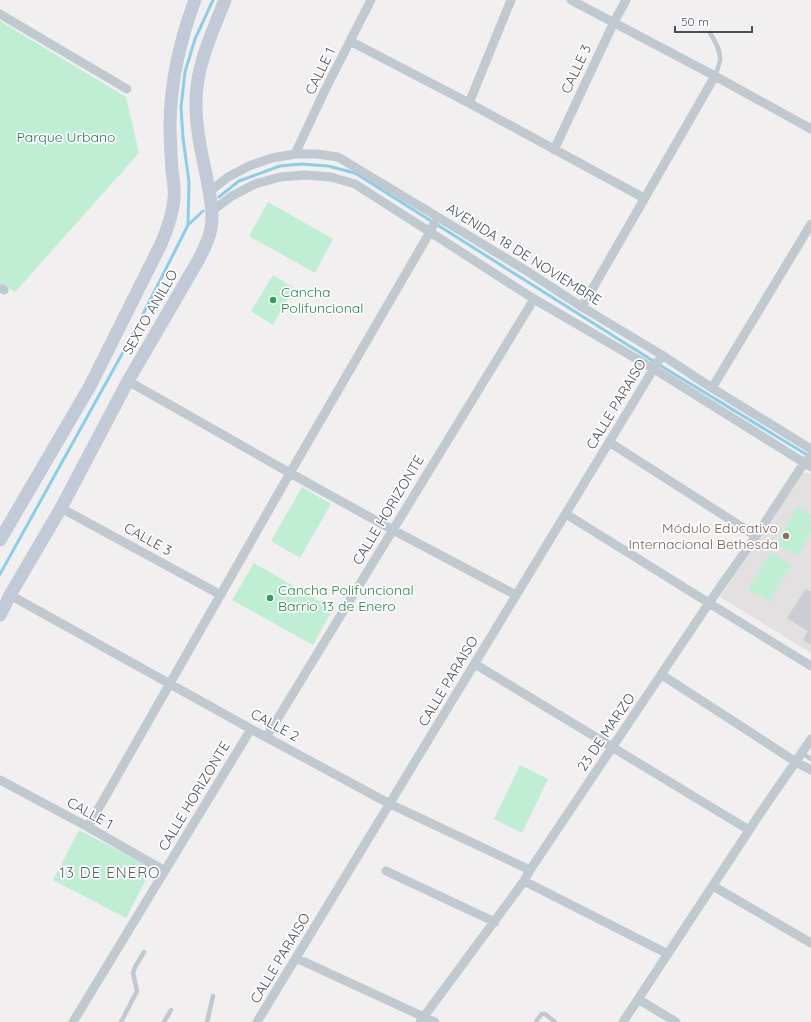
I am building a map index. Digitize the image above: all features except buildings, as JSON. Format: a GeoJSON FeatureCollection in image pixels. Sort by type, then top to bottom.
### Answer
{"type":"FeatureCollection","features":[{"type":"Feature","properties":{"kind":"main road","name":"SEXTO ANILLO"},"geometry":{"type":"LineString","coordinates":[[0,540],[90,386],[169,226],[174,197],[171,162],[171,95],[186,23],[195,0]]}},
{"type":"Feature","properties":{"kind":"main road","name":"SEXTO ANILLO"},"geometry":{"type":"LineString","coordinates":[[0,615],[10,595],[61,508],[128,381],[199,259],[206,244],[211,228],[212,211],[199,142],[196,105],[197,85],[204,55],[225,0]]}},
{"type":"Feature","properties":{"kind":"street","name":"CALLE 1"},"geometry":{"type":"LineString","coordinates":[[295,154],[325,90],[371,0]]}},
{"type":"Feature","properties":{"kind":"street"},"geometry":{"type":"LineString","coordinates":[[469,103],[511,0]]}},
{"type":"Feature","properties":{"kind":"street"},"geometry":{"type":"LineString","coordinates":[[572,0],[716,76],[811,129]]}},
{"type":"Feature","properties":{"kind":"street","name":"CALLE 3"},"geometry":{"type":"LineString","coordinates":[[554,150],[614,22],[626,0]]}},
{"type":"Feature","properties":{"kind":"street"},"geometry":{"type":"LineString","coordinates":[[0,14],[127,89]]}},
{"type":"Feature","properties":{"kind":"street"},"geometry":{"type":"LineString","coordinates":[[350,41],[469,103],[644,198]]}},
{"type":"Feature","properties":{"kind":"street"},"geometry":{"type":"LineString","coordinates":[[582,306],[716,76]]}},
{"type":"Feature","properties":{"kind":"street","name":"AVENIDA 18 DE NOVIEMBRE"},"geometry":{"type":"LineString","coordinates":[[209,192],[228,177],[249,166],[272,158],[295,154],[316,154],[338,157],[434,225],[534,299],[712,388],[811,449]]}},
{"type":"Feature","properties":{"kind":"street","name":"AVENIDA 18 DE NOVIEMBRE"},"geometry":{"type":"LineString","coordinates":[[212,211],[232,196],[255,184],[280,177],[305,174],[330,177],[355,184],[530,273],[582,306],[658,362],[809,461]]}},
{"type":"Feature","properties":{"kind":"street"},"geometry":{"type":"LineString","coordinates":[[712,388],[811,224]]}},
{"type":"Feature","properties":{"kind":"street"},"geometry":{"type":"LineString","coordinates":[[88,827],[290,473],[434,225]]}},
{"type":"Feature","properties":{"kind":"street","name":"CALLE HORIZONTE"},"geometry":{"type":"LineString","coordinates":[[267,736],[534,299]]}},
{"type":"Feature","properties":{"kind":"street","name":"CALLE PARAISO"},"geometry":{"type":"LineString","coordinates":[[257,1022],[658,362]]}},
{"type":"Feature","properties":{"kind":"street"},"geometry":{"type":"LineString","coordinates":[[128,381],[393,530],[516,595]]}},
{"type":"Feature","properties":{"kind":"street"},"geometry":{"type":"LineString","coordinates":[[609,442],[756,536]]}},
{"type":"Feature","properties":{"kind":"street","name":"23 DE MARZO"},"geometry":{"type":"LineString","coordinates":[[422,1019],[524,881],[662,675],[708,603],[809,461]]}},
{"type":"Feature","properties":{"kind":"street","name":"CALLE 3"},"geometry":{"type":"LineString","coordinates":[[61,508],[221,595]]}},
{"type":"Feature","properties":{"kind":"street"},"geometry":{"type":"LineString","coordinates":[[566,514],[811,666]]}},
{"type":"Feature","properties":{"kind":"street","name":"CALLE 2"},"geometry":{"type":"LineString","coordinates":[[10,595],[251,729],[267,736],[390,804],[530,870]]}},
{"type":"Feature","properties":{"kind":"street"},"geometry":{"type":"LineString","coordinates":[[474,664],[749,830]]}},
{"type":"Feature","properties":{"kind":"street"},"geometry":{"type":"LineString","coordinates":[[662,675],[796,762],[811,770]]}},
{"type":"Feature","properties":{"kind":"street","name":"CALLE HORIZONTE"},"geometry":{"type":"LineString","coordinates":[[73,1022],[251,729]]}},
{"type":"Feature","properties":{"kind":"street"},"geometry":{"type":"LineString","coordinates":[[623,1022],[749,830],[811,739]]}},
{"type":"Feature","properties":{"kind":"street","name":"CALLE 1"},"geometry":{"type":"LineString","coordinates":[[0,780],[88,827],[165,871]]}},
{"type":"Feature","properties":{"kind":"street"},"geometry":{"type":"LineString","coordinates":[[386,871],[495,922]]}},
{"type":"Feature","properties":{"kind":"street"},"geometry":{"type":"LineString","coordinates":[[524,881],[668,954]]}},
{"type":"Feature","properties":{"kind":"street"},"geometry":{"type":"LineString","coordinates":[[713,886],[811,943]]}},
{"type":"Feature","properties":{"kind":"street"},"geometry":{"type":"LineString","coordinates":[[296,958],[422,1019],[435,1022]]}},
{"type":"Feature","properties":{"kind":"street"},"geometry":{"type":"LineString","coordinates":[[638,999],[676,1022]]}},
{"type":"Feature","properties":{"kind":"lane"},"geometry":{"type":"LineString","coordinates":[[710,33],[715,42],[720,60],[716,76]]}},
{"type":"Feature","properties":{"kind":"lane"},"geometry":{"type":"LineString","coordinates":[[802,753],[811,759]]}},
{"type":"Feature","properties":{"kind":"lane"},"geometry":{"type":"LineString","coordinates":[[121,1022],[137,991],[133,973],[144,952]]}},
{"type":"Feature","properties":{"kind":"lane"},"geometry":{"type":"LineString","coordinates":[[207,1022],[213,996]]}},
{"type":"Feature","properties":{"kind":"lane"},"geometry":{"type":"LineString","coordinates":[[164,1022],[170,1010]]}},
{"type":"Feature","properties":{"kind":"lane"},"geometry":{"type":"LineString","coordinates":[[536,1022],[542,1014],[545,1014],[555,1022]]}},
{"type":"Feature","properties":{"kind":"shaded area","name":"Módulo Educativo Internacional Bethesda"},"geometry":{"type":"Polygon","coordinates":[[[802,473],[811,474],[811,653],[720,597],[802,473]]]}},
{"type":"Feature","properties":{"kind":"green space","name":"Parque Urbano"},"geometry":{"type":"Polygon","coordinates":[[[0,21],[126,97],[139,153],[15,292],[0,283],[0,21]]]}},
{"type":"Feature","properties":{"kind":"green space"},"geometry":{"type":"Polygon","coordinates":[[[268,202],[333,239],[315,273],[249,236],[268,202]]]}},
{"type":"Feature","properties":{"kind":"green space","name":"Cancha Polifuncional"},"geometry":{"type":"Polygon","coordinates":[[[273,275],[294,288],[273,325],[251,311],[273,275]]]}},
{"type":"Feature","properties":{"kind":"green space"},"geometry":{"type":"Polygon","coordinates":[[[302,487],[331,504],[300,558],[271,541],[302,487]]]}},
{"type":"Feature","properties":{"kind":"green space"},"geometry":{"type":"Polygon","coordinates":[[[797,507],[811,515],[811,533],[797,556],[776,544],[797,507]]]}},
{"type":"Feature","properties":{"kind":"green space"},"geometry":{"type":"Polygon","coordinates":[[[770,552],[791,565],[770,601],[748,589],[770,552]]]}},
{"type":"Feature","properties":{"kind":"green space"},"geometry":{"type":"Polygon","coordinates":[[[254,563],[333,609],[313,645],[232,600],[254,563]]]}},
{"type":"Feature","properties":{"kind":"green space"},"geometry":{"type":"Polygon","coordinates":[[[520,765],[548,779],[522,833],[494,819],[520,765]]]}},
{"type":"Feature","properties":{"kind":"green space"},"geometry":{"type":"Polygon","coordinates":[[[79,830],[152,868],[126,918],[53,880],[79,830]]]}},
{"type":"Feature","properties":{"kind":"waterway"},"geometry":{"type":"LineString","coordinates":[[0,574],[132,336],[188,225],[189,182],[183,138],[181,107],[185,72],[195,39],[213,0]]}},
{"type":"Feature","properties":{"kind":"waterway"},"geometry":{"type":"LineString","coordinates":[[219,197],[239,181],[280,166],[301,164],[328,166],[355,173],[666,369],[809,456]]}},
{"type":"Feature","properties":{"kind":"waterway"},"geometry":{"type":"LineString","coordinates":[[188,225],[203,211]]}},
{"type":"Feature","properties":{"kind":"place","name":"Cancha Polifuncional"},"geometry":{"type":"Point","coordinates":[273,300]}},
{"type":"Feature","properties":{"kind":"place","name":"Módulo Educativo Internacional Bethesda"},"geometry":{"type":"Point","coordinates":[786,536]}},
{"type":"Feature","properties":{"kind":"place","name":"Cancha Polifuncional Barrio 13 de Enero"},"geometry":{"type":"Point","coordinates":[270,598]}},
{"type":"Feature","properties":{"kind":"district","name":"13 DE ENERO"},"geometry":{"type":"Point","coordinates":[110,873]}}]}
